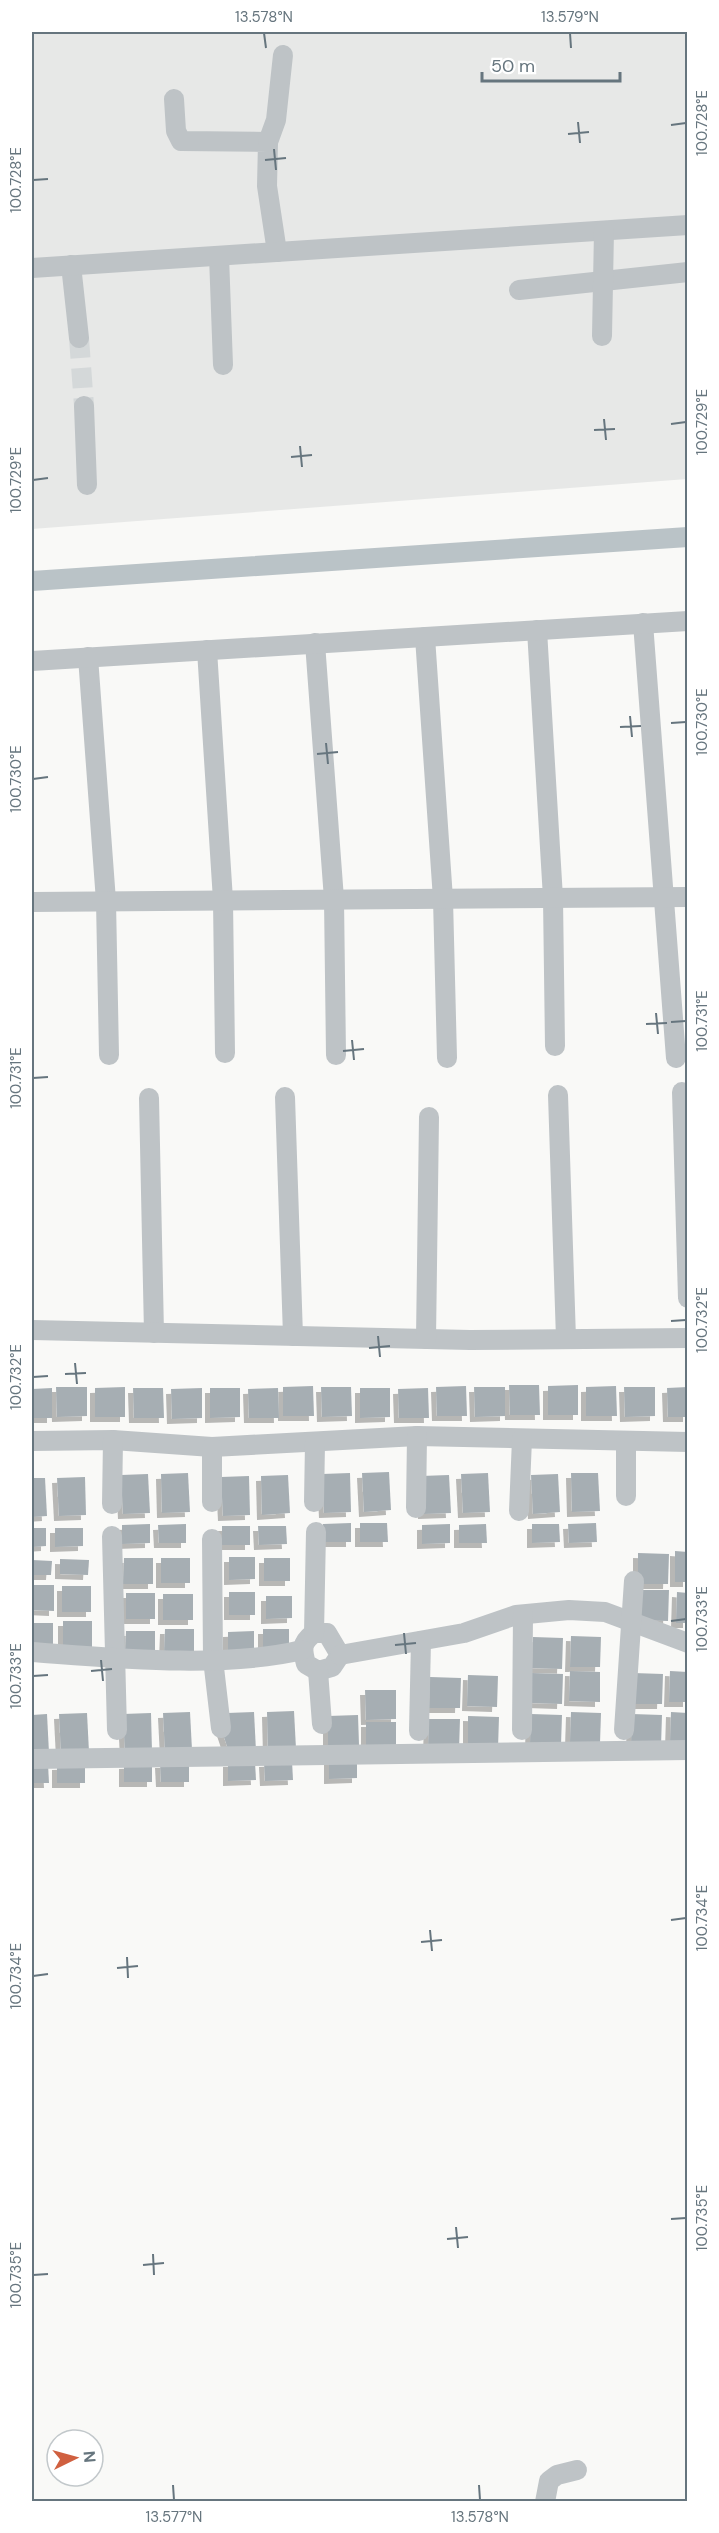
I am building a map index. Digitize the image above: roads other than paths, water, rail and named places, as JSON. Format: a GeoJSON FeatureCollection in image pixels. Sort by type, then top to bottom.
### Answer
{"type":"FeatureCollection","features":[{"type":"Feature","properties":{"kind":"street"},"geometry":{"type":"LineString","coordinates":[[277,252],[267,186],[268,142],[276,120],[283,55]]}},
{"type":"Feature","properties":{"kind":"street"},"geometry":{"type":"LineString","coordinates":[[174,99],[176,131],[181,141],[268,142]]}},
{"type":"Feature","properties":{"kind":"street"},"geometry":{"type":"LineString","coordinates":[[32,268],[687,225]]}},
{"type":"Feature","properties":{"kind":"street"},"geometry":{"type":"LineString","coordinates":[[602,336],[604,231]]}},
{"type":"Feature","properties":{"kind":"street"},"geometry":{"type":"LineString","coordinates":[[219,256],[223,365]]}},
{"type":"Feature","properties":{"kind":"street"},"geometry":{"type":"LineString","coordinates":[[71,265],[79,338]]}},
{"type":"Feature","properties":{"kind":"street"},"geometry":{"type":"LineString","coordinates":[[519,290],[687,273]]}},
{"type":"Feature","properties":{"kind":"street"},"geometry":{"type":"LineString","coordinates":[[84,406],[87,485]]}},
{"type":"Feature","properties":{"kind":"street"},"geometry":{"type":"LineString","coordinates":[[32,661],[687,621]]}},
{"type":"Feature","properties":{"kind":"street"},"geometry":{"type":"LineString","coordinates":[[642,623],[676,1058]]}},
{"type":"Feature","properties":{"kind":"street"},"geometry":{"type":"LineString","coordinates":[[537,630],[553,898],[555,1046]]}},
{"type":"Feature","properties":{"kind":"street"},"geometry":{"type":"LineString","coordinates":[[425,637],[443,898],[447,1058]]}},
{"type":"Feature","properties":{"kind":"street"},"geometry":{"type":"LineString","coordinates":[[315,643],[334,899],[336,1055]]}},
{"type":"Feature","properties":{"kind":"street"},"geometry":{"type":"LineString","coordinates":[[207,650],[223,900],[225,1053]]}},
{"type":"Feature","properties":{"kind":"street"},"geometry":{"type":"LineString","coordinates":[[88,657],[106,901],[109,1055]]}},
{"type":"Feature","properties":{"kind":"street"},"geometry":{"type":"LineString","coordinates":[[32,902],[687,897]]}},
{"type":"Feature","properties":{"kind":"street"},"geometry":{"type":"LineString","coordinates":[[682,1092],[687,1298]]}},
{"type":"Feature","properties":{"kind":"street"},"geometry":{"type":"LineString","coordinates":[[558,1095],[566,1339]]}},
{"type":"Feature","properties":{"kind":"street"},"geometry":{"type":"LineString","coordinates":[[285,1097],[294,1336]]}},
{"type":"Feature","properties":{"kind":"street"},"geometry":{"type":"LineString","coordinates":[[149,1098],[154,1333]]}},
{"type":"Feature","properties":{"kind":"street"},"geometry":{"type":"LineString","coordinates":[[426,1339],[429,1117]]}},
{"type":"Feature","properties":{"kind":"street"},"geometry":{"type":"LineString","coordinates":[[32,1330],[426,1339],[687,1338]]}},
{"type":"Feature","properties":{"kind":"street"},"geometry":{"type":"LineString","coordinates":[[416,1508],[417,1436]]}},
{"type":"Feature","properties":{"kind":"street"},"geometry":{"type":"LineString","coordinates":[[32,1441],[113,1440],[212,1446],[315,1443],[417,1436],[687,1442]]}},
{"type":"Feature","properties":{"kind":"street"},"geometry":{"type":"LineString","coordinates":[[519,1510],[522,1439]]}},
{"type":"Feature","properties":{"kind":"street"},"geometry":{"type":"LineString","coordinates":[[112,1504],[113,1440]]}},
{"type":"Feature","properties":{"kind":"street"},"geometry":{"type":"LineString","coordinates":[[626,1442],[626,1496]]}},
{"type":"Feature","properties":{"kind":"street"},"geometry":{"type":"LineString","coordinates":[[314,1502],[315,1443]]}},
{"type":"Feature","properties":{"kind":"street"},"geometry":{"type":"LineString","coordinates":[[212,1446],[212,1502]]}},
{"type":"Feature","properties":{"kind":"street"},"geometry":{"type":"LineString","coordinates":[[314,1633],[316,1532]]}},
{"type":"Feature","properties":{"kind":"street"},"geometry":{"type":"LineString","coordinates":[[112,1536],[117,1730]]}},
{"type":"Feature","properties":{"kind":"street"},"geometry":{"type":"LineString","coordinates":[[212,1539],[213,1659],[221,1728]]}},
{"type":"Feature","properties":{"kind":"street"},"geometry":{"type":"LineString","coordinates":[[624,1730],[634,1581]]}},
{"type":"Feature","properties":{"kind":"street"},"geometry":{"type":"LineString","coordinates":[[340,1655],[327,1633],[314,1633],[305,1640],[302,1650],[306,1664],[318,1671],[332,1667],[340,1655],[464,1633],[523,1615],[578,1610],[605,1612],[687,1642]]}},
{"type":"Feature","properties":{"kind":"street"},"geometry":{"type":"LineString","coordinates":[[522,1730],[523,1615]]}},
{"type":"Feature","properties":{"kind":"street"},"geometry":{"type":"LineString","coordinates":[[419,1731],[420,1641]]}},
{"type":"Feature","properties":{"kind":"street"},"geometry":{"type":"LineString","coordinates":[[32,1652],[115,1658],[213,1659],[283,1654],[302,1650]]}},
{"type":"Feature","properties":{"kind":"street"},"geometry":{"type":"LineString","coordinates":[[318,1671],[322,1724]]}},
{"type":"Feature","properties":{"kind":"street"},"geometry":{"type":"LineString","coordinates":[[32,1759],[687,1750]]}},
{"type":"Feature","properties":{"kind":"street"},"geometry":{"type":"LineString","coordinates":[[546,2502],[549,2481],[557,2475],[578,2470]]}},
{"type":"Feature","properties":{"kind":"waterway"},"geometry":{"type":"LineString","coordinates":[[32,581],[688,537]]}},
{"type":"Feature","properties":{"kind":"tunnel"},"geometry":{"type":"LineString","coordinates":[[79,338],[84,406]]}}]}
